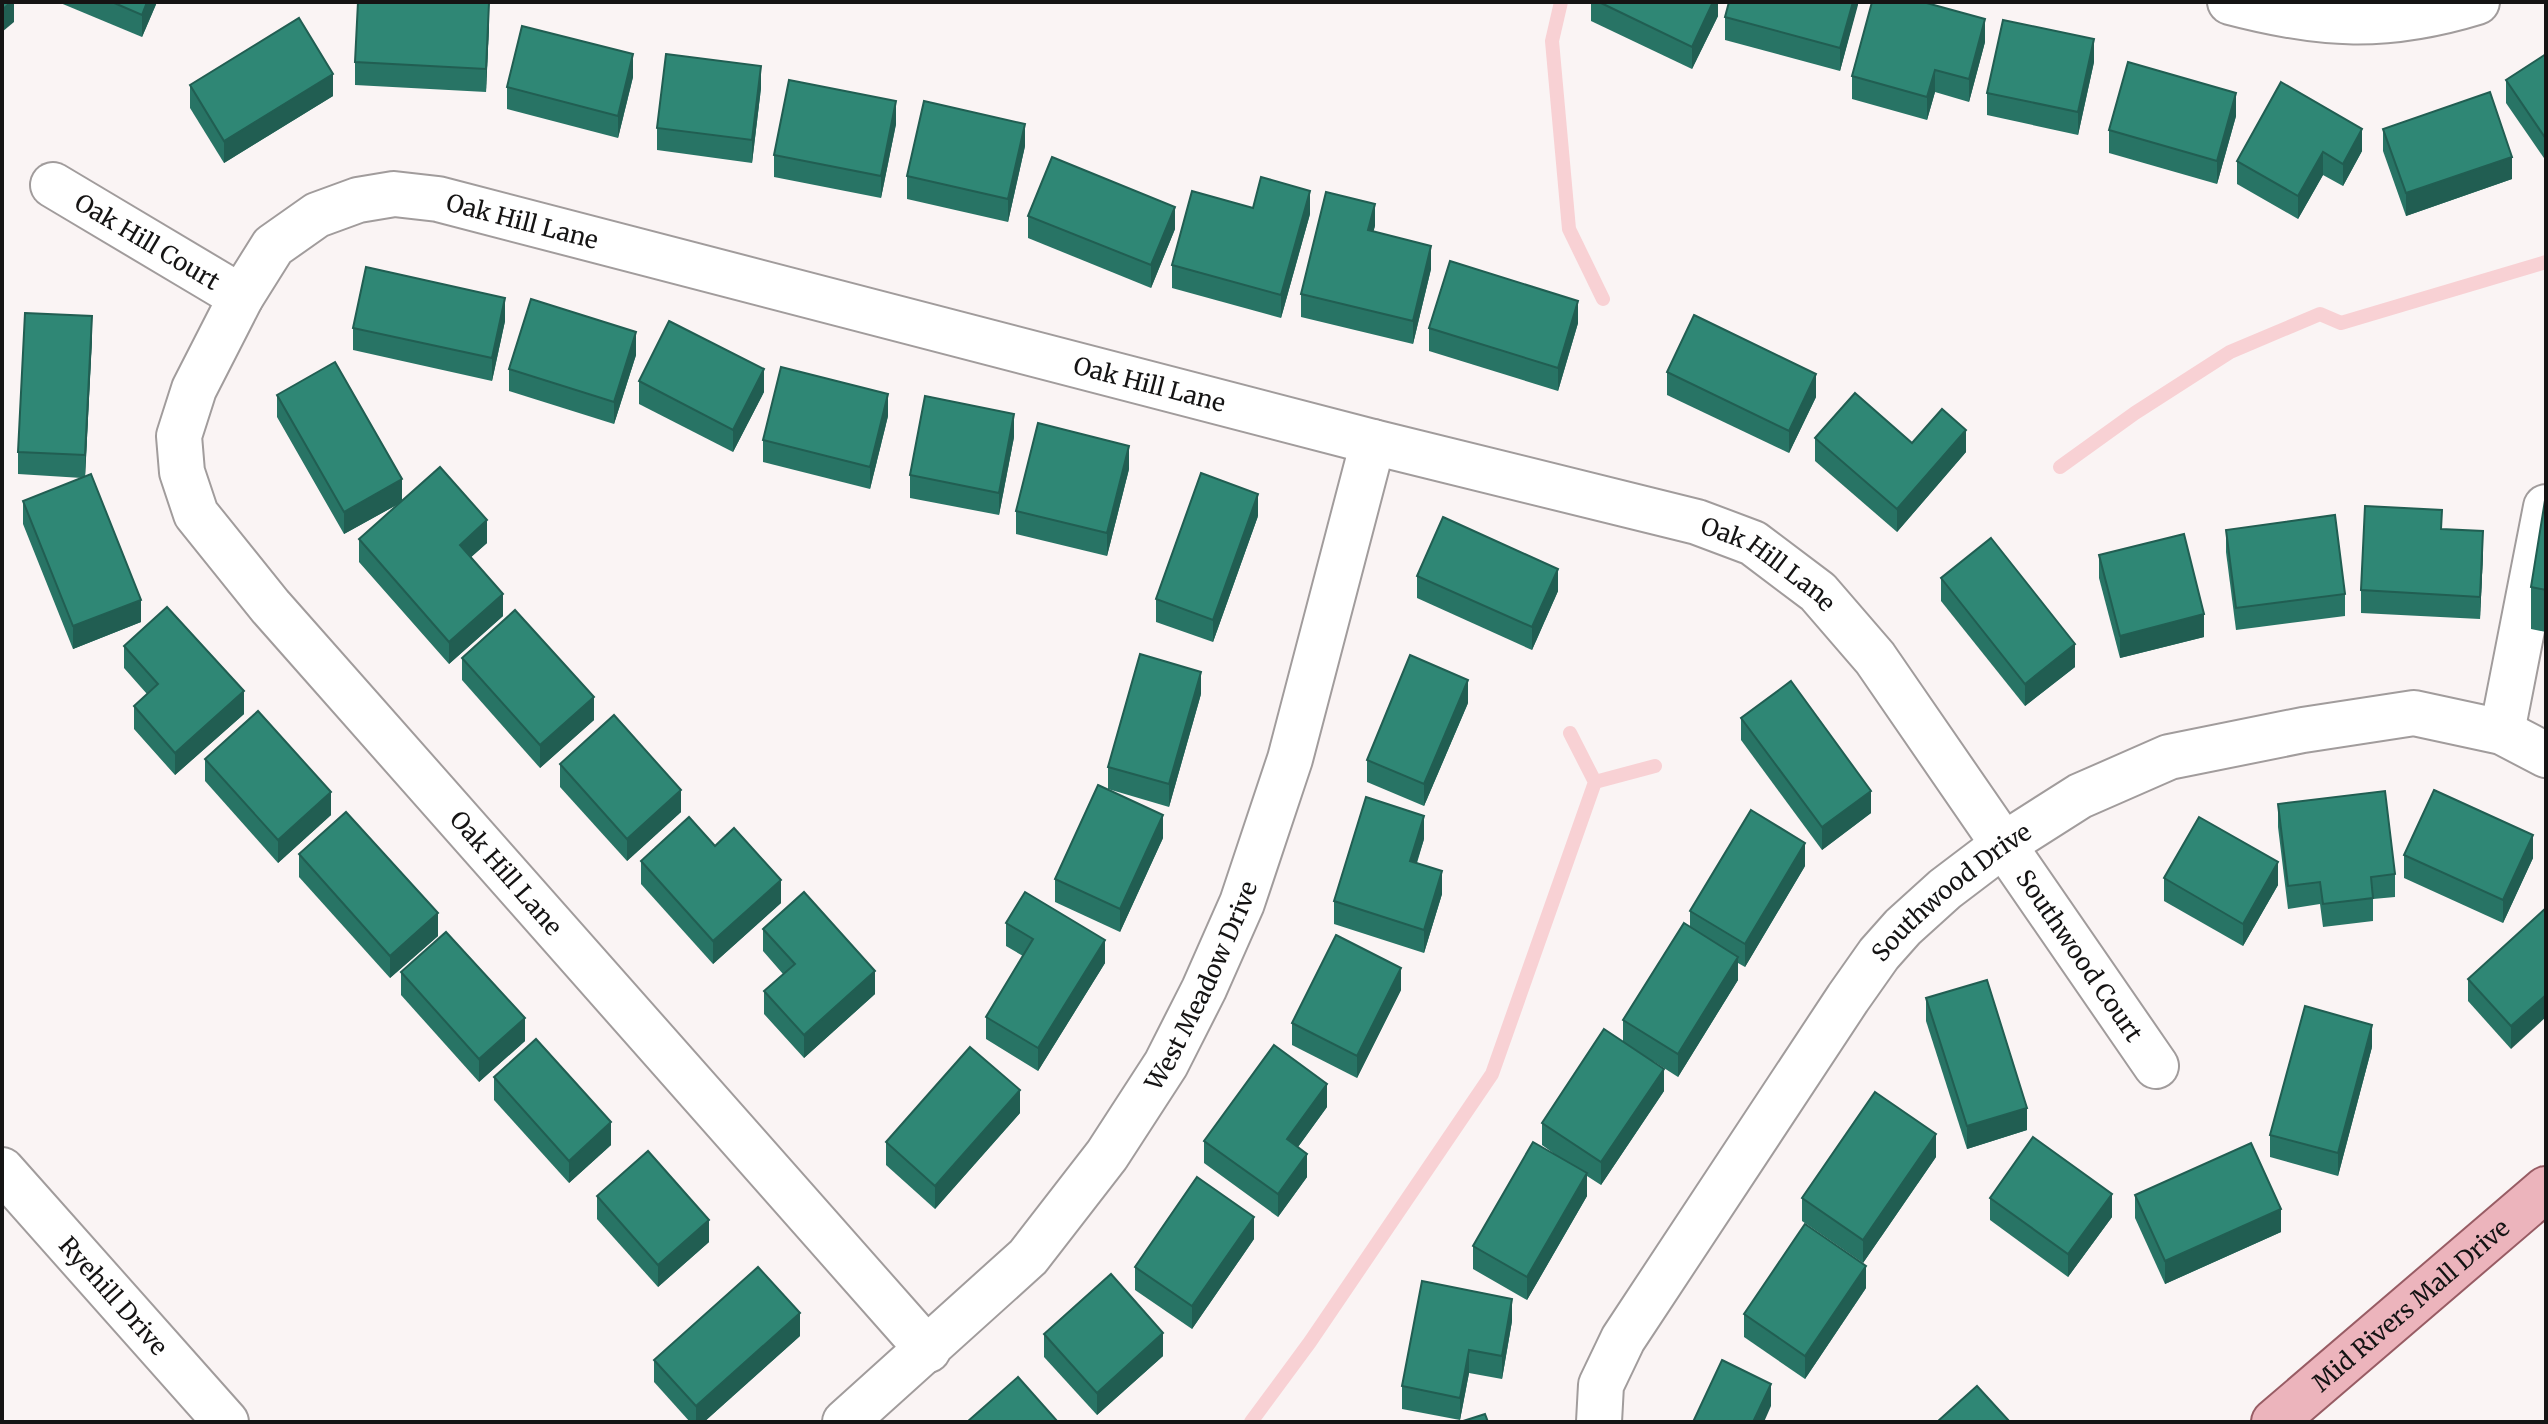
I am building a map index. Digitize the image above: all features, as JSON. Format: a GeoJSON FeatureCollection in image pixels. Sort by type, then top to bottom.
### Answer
{"type":"FeatureCollection","features":[{"type":"Feature","properties":{"kind":"main road","name":"Mid Rivers Mall Drive"},"geometry":{"type":"LineString","coordinates":[[2274,1422],[2546,1189]]}},
{"type":"Feature","properties":{"kind":"street"},"geometry":{"type":"LineString","coordinates":[[2230,2],[2277,14],[2350,22],[2396,21],[2477,2]]}},
{"type":"Feature","properties":{"kind":"street","name":"Oak Hill Court"},"geometry":{"type":"LineString","coordinates":[[53,185],[241,297]]}},
{"type":"Feature","properties":{"kind":"street","name":"Oak Hill Lane"},"geometry":{"type":"LineString","coordinates":[[928,1350],[270,606],[196,514],[182,472],[179,436],[194,389],[241,297],[273,246],[317,215],[358,200],[394,194],[438,199],[1373,442],[1697,522],[1753,543],[1818,592],[1875,658],[2003,845]]}},
{"type":"Feature","properties":{"kind":"street","name":"West Meadow Drive"},"geometry":{"type":"LineString","coordinates":[[845,1422],[1028,1257],[1107,1155],[1166,1064],[1242,903],[1290,759],[1373,442]]}},
{"type":"Feature","properties":{"kind":"street"},"geometry":{"type":"LineString","coordinates":[[2502,732],[2546,507]]}},
{"type":"Feature","properties":{"kind":"street","name":"Southwood Drive"},"geometry":{"type":"LineString","coordinates":[[1599,1422],[1601,1385],[1623,1339],[1848,998],[1879,954],[1903,927],[1945,889],[2003,845],[2080,796],[2169,757],[2303,730],[2414,713],[2502,732],[2546,755]]}},
{"type":"Feature","properties":{"kind":"street","name":"Southwood Court"},"geometry":{"type":"LineString","coordinates":[[2003,845],[2156,1066]]}},
{"type":"Feature","properties":{"kind":"street","name":"Ryehill Drive"},"geometry":{"type":"LineString","coordinates":[[2,1170],[226,1422]]}},
{"type":"Feature","properties":{"kind":"building"},"geometry":{"type":"Polygon","coordinates":[[[112,2],[147,2],[142,15],[112,2]]]}},
{"type":"Feature","properties":{"kind":"building"},"geometry":{"type":"Polygon","coordinates":[[[358,2],[489,3],[486,69],[355,62],[358,2]]]}},
{"type":"Feature","properties":{"kind":"building"},"geometry":{"type":"Polygon","coordinates":[[[1599,2],[1713,2],[1692,47],[1599,2]]]}},
{"type":"Feature","properties":{"kind":"building"},"geometry":{"type":"Polygon","coordinates":[[[1729,2],[1853,2],[1840,48],[1725,17],[1729,2]]]}},
{"type":"Feature","properties":{"kind":"building"},"geometry":{"type":"Polygon","coordinates":[[[1872,2],[1923,2],[1985,19],[1969,79],[1935,70],[1927,97],[1852,76],[1872,2]]]}},
{"type":"Feature","properties":{"kind":"building"},"geometry":{"type":"Polygon","coordinates":[[[299,18],[333,74],[224,141],[190,85],[299,18]]]}},
{"type":"Feature","properties":{"kind":"building"},"geometry":{"type":"Polygon","coordinates":[[[2003,20],[2094,39],[2078,112],[1987,93],[2003,20]]]}},
{"type":"Feature","properties":{"kind":"building"},"geometry":{"type":"Polygon","coordinates":[[[522,26],[633,54],[618,116],[507,87],[522,26]]]}},
{"type":"Feature","properties":{"kind":"building"},"geometry":{"type":"Polygon","coordinates":[[[666,54],[761,66],[752,140],[657,128],[666,54]]]}},
{"type":"Feature","properties":{"kind":"building"},"geometry":{"type":"Polygon","coordinates":[[[2546,54],[2546,139],[2506,80],[2546,54]]]}},
{"type":"Feature","properties":{"kind":"building"},"geometry":{"type":"Polygon","coordinates":[[[2128,62],[2236,93],[2217,161],[2109,130],[2128,62]]]}},
{"type":"Feature","properties":{"kind":"building"},"geometry":{"type":"Polygon","coordinates":[[[789,80],[896,101],[881,176],[774,155],[789,80]]]}},
{"type":"Feature","properties":{"kind":"building"},"geometry":{"type":"Polygon","coordinates":[[[2281,82],[2362,129],[2343,164],[2323,152],[2298,196],[2237,161],[2281,82]]]}},
{"type":"Feature","properties":{"kind":"building"},"geometry":{"type":"Polygon","coordinates":[[[2490,92],[2512,157],[2406,193],[2383,129],[2490,92]]]}},
{"type":"Feature","properties":{"kind":"building"},"geometry":{"type":"Polygon","coordinates":[[[924,101],[1025,124],[1008,199],[907,176],[924,101]]]}},
{"type":"Feature","properties":{"kind":"building"},"geometry":{"type":"Polygon","coordinates":[[[1052,157],[1175,207],[1151,265],[1028,216],[1052,157]]]}},
{"type":"Feature","properties":{"kind":"building"},"geometry":{"type":"Polygon","coordinates":[[[1261,177],[1310,191],[1281,295],[1172,265],[1192,191],[1253,208],[1261,177]]]}},
{"type":"Feature","properties":{"kind":"building"},"geometry":{"type":"Polygon","coordinates":[[[1326,192],[1375,204],[1368,230],[1431,246],[1413,321],[1301,294],[1326,192]]]}},
{"type":"Feature","properties":{"kind":"building"},"geometry":{"type":"Polygon","coordinates":[[[1450,261],[1578,301],[1558,368],[1429,328],[1450,261]]]}},
{"type":"Feature","properties":{"kind":"building"},"geometry":{"type":"Polygon","coordinates":[[[366,267],[505,298],[492,358],[353,328],[366,267]]]}},
{"type":"Feature","properties":{"kind":"building"},"geometry":{"type":"Polygon","coordinates":[[[531,299],[636,332],[614,402],[509,369],[531,299]]]}},
{"type":"Feature","properties":{"kind":"building"},"geometry":{"type":"Polygon","coordinates":[[[25,313],[92,316],[85,455],[18,452],[25,313]]]}},
{"type":"Feature","properties":{"kind":"building"},"geometry":{"type":"Polygon","coordinates":[[[1694,315],[1816,374],[1789,431],[1667,372],[1694,315]]]}},
{"type":"Feature","properties":{"kind":"building"},"geometry":{"type":"Polygon","coordinates":[[[669,321],[764,369],[733,430],[639,381],[669,321]]]}},
{"type":"Feature","properties":{"kind":"building"},"geometry":{"type":"Polygon","coordinates":[[[335,362],[402,479],[344,512],[277,395],[335,362]]]}},
{"type":"Feature","properties":{"kind":"building"},"geometry":{"type":"Polygon","coordinates":[[[781,367],[888,394],[870,467],[763,440],[781,367]]]}},
{"type":"Feature","properties":{"kind":"building"},"geometry":{"type":"Polygon","coordinates":[[[1855,393],[1912,443],[1942,409],[1966,430],[1897,509],[1815,438],[1855,393]]]}},
{"type":"Feature","properties":{"kind":"building"},"geometry":{"type":"Polygon","coordinates":[[[925,396],[1014,414],[999,493],[910,475],[925,396]]]}},
{"type":"Feature","properties":{"kind":"building"},"geometry":{"type":"Polygon","coordinates":[[[1038,423],[1129,446],[1107,533],[1016,511],[1038,423]]]}},
{"type":"Feature","properties":{"kind":"building"},"geometry":{"type":"Polygon","coordinates":[[[440,467],[487,520],[460,545],[503,594],[449,642],[359,539],[440,467]]]}},
{"type":"Feature","properties":{"kind":"building"},"geometry":{"type":"Polygon","coordinates":[[[1201,473],[1258,494],[1213,620],[1156,599],[1201,473]]]}},
{"type":"Feature","properties":{"kind":"building"},"geometry":{"type":"Polygon","coordinates":[[[91,474],[141,600],[73,626],[23,501],[91,474]]]}},
{"type":"Feature","properties":{"kind":"building"},"geometry":{"type":"Polygon","coordinates":[[[2546,494],[2546,590],[2531,587],[2546,494]]]}},
{"type":"Feature","properties":{"kind":"building"},"geometry":{"type":"Polygon","coordinates":[[[2365,506],[2442,510],[2441,529],[2483,531],[2480,597],[2361,590],[2365,506]]]}},
{"type":"Feature","properties":{"kind":"building"},"geometry":{"type":"Polygon","coordinates":[[[2335,515],[2345,594],[2236,608],[2226,530],[2335,515]]]}},
{"type":"Feature","properties":{"kind":"building"},"geometry":{"type":"Polygon","coordinates":[[[1443,517],[1558,569],[1532,627],[1417,576],[1443,517]]]}},
{"type":"Feature","properties":{"kind":"building"},"geometry":{"type":"Polygon","coordinates":[[[2184,534],[2204,614],[2120,636],[2099,555],[2184,534]]]}},
{"type":"Feature","properties":{"kind":"building"},"geometry":{"type":"Polygon","coordinates":[[[1991,538],[2075,644],[2025,684],[1941,578],[1991,538]]]}},
{"type":"Feature","properties":{"kind":"building"},"geometry":{"type":"Polygon","coordinates":[[[167,607],[244,691],[175,753],[134,706],[158,684],[124,646],[167,607]]]}},
{"type":"Feature","properties":{"kind":"building"},"geometry":{"type":"Polygon","coordinates":[[[515,610],[594,697],[540,745],[462,658],[515,610]]]}},
{"type":"Feature","properties":{"kind":"building"},"geometry":{"type":"Polygon","coordinates":[[[1140,654],[1201,672],[1169,784],[1108,767],[1140,654]]]}},
{"type":"Feature","properties":{"kind":"building"},"geometry":{"type":"Polygon","coordinates":[[[1410,655],[1468,680],[1424,784],[1367,760],[1410,655]]]}},
{"type":"Feature","properties":{"kind":"building"},"geometry":{"type":"Polygon","coordinates":[[[1791,681],[1871,791],[1822,827],[1741,718],[1791,681]]]}},
{"type":"Feature","properties":{"kind":"building"},"geometry":{"type":"Polygon","coordinates":[[[258,711],[331,792],[278,840],[205,759],[258,711]]]}},
{"type":"Feature","properties":{"kind":"building"},"geometry":{"type":"Polygon","coordinates":[[[614,715],[681,790],[627,839],[560,764],[614,715]]]}},
{"type":"Feature","properties":{"kind":"building"},"geometry":{"type":"Polygon","coordinates":[[[1098,785],[1163,815],[1120,909],[1055,879],[1098,785]]]}},
{"type":"Feature","properties":{"kind":"building"},"geometry":{"type":"Polygon","coordinates":[[[2434,790],[2533,835],[2503,900],[2404,855],[2434,790]]]}},
{"type":"Feature","properties":{"kind":"building"},"geometry":{"type":"Polygon","coordinates":[[[2385,791],[2395,874],[2371,877],[2373,898],[2323,904],[2320,882],[2288,886],[2278,804],[2385,791]]]}},
{"type":"Feature","properties":{"kind":"building"},"geometry":{"type":"Polygon","coordinates":[[[1366,797],[1424,816],[1410,861],[1442,871],[1424,930],[1334,901],[1366,797]]]}},
{"type":"Feature","properties":{"kind":"building"},"geometry":{"type":"Polygon","coordinates":[[[1751,810],[1805,843],[1745,944],[1690,911],[1751,810]]]}},
{"type":"Feature","properties":{"kind":"building"},"geometry":{"type":"Polygon","coordinates":[[[346,812],[438,913],[390,956],[299,854],[346,812]]]}},
{"type":"Feature","properties":{"kind":"building"},"geometry":{"type":"Polygon","coordinates":[[[689,817],[715,846],[734,828],[781,880],[713,941],[641,861],[689,817]]]}},
{"type":"Feature","properties":{"kind":"building"},"geometry":{"type":"Polygon","coordinates":[[[2199,817],[2278,862],[2243,924],[2164,878],[2199,817]]]}},
{"type":"Feature","properties":{"kind":"building"},"geometry":{"type":"Polygon","coordinates":[[[804,892],[875,971],[804,1035],[764,991],[795,964],[763,929],[804,892]]]}},
{"type":"Feature","properties":{"kind":"building"},"geometry":{"type":"Polygon","coordinates":[[[1025,892],[1105,940],[1038,1048],[986,1017],[1033,939],[1006,923],[1025,892]]]}},
{"type":"Feature","properties":{"kind":"building"},"geometry":{"type":"Polygon","coordinates":[[[2546,908],[2546,995],[2511,1026],[2468,979],[2546,908]]]}},
{"type":"Feature","properties":{"kind":"building"},"geometry":{"type":"Polygon","coordinates":[[[1684,923],[1738,957],[1678,1054],[1623,1020],[1684,923]]]}},
{"type":"Feature","properties":{"kind":"building"},"geometry":{"type":"Polygon","coordinates":[[[446,932],[525,1018],[479,1059],[401,972],[446,932]]]}},
{"type":"Feature","properties":{"kind":"building"},"geometry":{"type":"Polygon","coordinates":[[[1336,935],[1401,968],[1357,1056],[1292,1023],[1336,935]]]}},
{"type":"Feature","properties":{"kind":"building"},"geometry":{"type":"Polygon","coordinates":[[[1987,980],[2027,1108],[1967,1126],[1926,998],[1987,980]]]}},
{"type":"Feature","properties":{"kind":"building"},"geometry":{"type":"Polygon","coordinates":[[[2305,1006],[2372,1025],[2338,1153],[2270,1135],[2305,1006]]]}},
{"type":"Feature","properties":{"kind":"building"},"geometry":{"type":"Polygon","coordinates":[[[1604,1029],[1664,1069],[1601,1162],[1542,1123],[1604,1029]]]}},
{"type":"Feature","properties":{"kind":"building"},"geometry":{"type":"Polygon","coordinates":[[[536,1039],[611,1122],[569,1161],[494,1077],[536,1039]]]}},
{"type":"Feature","properties":{"kind":"building"},"geometry":{"type":"Polygon","coordinates":[[[1274,1045],[1327,1084],[1287,1139],[1307,1154],[1278,1194],[1204,1141],[1274,1045]]]}},
{"type":"Feature","properties":{"kind":"building"},"geometry":{"type":"Polygon","coordinates":[[[970,1047],[1020,1090],[935,1186],[886,1142],[970,1047]]]}},
{"type":"Feature","properties":{"kind":"building"},"geometry":{"type":"Polygon","coordinates":[[[1875,1092],[1936,1134],[1863,1240],[1802,1198],[1875,1092]]]}},
{"type":"Feature","properties":{"kind":"building"},"geometry":{"type":"Polygon","coordinates":[[[2033,1137],[2112,1194],[2068,1254],[1990,1198],[2033,1137]]]}},
{"type":"Feature","properties":{"kind":"building"},"geometry":{"type":"Polygon","coordinates":[[[1533,1142],[1587,1173],[1527,1277],[1473,1246],[1533,1142]]]}},
{"type":"Feature","properties":{"kind":"building"},"geometry":{"type":"Polygon","coordinates":[[[2251,1143],[2281,1209],[2165,1261],[2135,1195],[2251,1143]]]}},
{"type":"Feature","properties":{"kind":"building"},"geometry":{"type":"Polygon","coordinates":[[[648,1151],[709,1220],[658,1265],[597,1196],[648,1151]]]}},
{"type":"Feature","properties":{"kind":"building"},"geometry":{"type":"Polygon","coordinates":[[[1197,1177],[1254,1217],[1192,1306],[1135,1267],[1197,1177]]]}},
{"type":"Feature","properties":{"kind":"building"},"geometry":{"type":"Polygon","coordinates":[[[1805,1224],[1866,1266],[1805,1356],[1744,1314],[1805,1224]]]}},
{"type":"Feature","properties":{"kind":"building"},"geometry":{"type":"Polygon","coordinates":[[[758,1267],[800,1313],[696,1406],[654,1360],[758,1267]]]}},
{"type":"Feature","properties":{"kind":"building"},"geometry":{"type":"Polygon","coordinates":[[[1111,1274],[1163,1333],[1097,1393],[1044,1334],[1111,1274]]]}},
{"type":"Feature","properties":{"kind":"building"},"geometry":{"type":"Polygon","coordinates":[[[1422,1281],[1512,1299],[1502,1356],[1469,1350],[1460,1398],[1402,1386],[1422,1281]]]}},
{"type":"Feature","properties":{"kind":"building"},"geometry":{"type":"Polygon","coordinates":[[[1722,1360],[1771,1384],[1753,1422],[1693,1422],[1722,1360]]]}},
{"type":"Feature","properties":{"kind":"building"},"geometry":{"type":"Polygon","coordinates":[[[1018,1377],[1058,1422],[967,1422],[1018,1377]]]}},
{"type":"Feature","properties":{"kind":"building"},"geometry":{"type":"Polygon","coordinates":[[[1977,1386],[2010,1422],[1937,1422],[1977,1386]]]}},
{"type":"Feature","properties":{"kind":"building"},"geometry":{"type":"Polygon","coordinates":[[[1485,1414],[1488,1422],[1460,1422],[1485,1414]]]}},
{"type":"Feature","properties":{"kind":"waterway"},"geometry":{"type":"LineString","coordinates":[[1561,2],[1552,41],[1569,229],[1603,299]]}},
{"type":"Feature","properties":{"kind":"waterway"},"geometry":{"type":"LineString","coordinates":[[2060,467],[2135,413],[2230,352],[2320,314],[2341,323],[2546,262]]}},
{"type":"Feature","properties":{"kind":"waterway"},"geometry":{"type":"LineString","coordinates":[[1251,1422],[1310,1342],[1492,1074],[1595,782],[1570,733]]}},
{"type":"Feature","properties":{"kind":"waterway"},"geometry":{"type":"LineString","coordinates":[[1595,782],[1655,766]]}}]}
